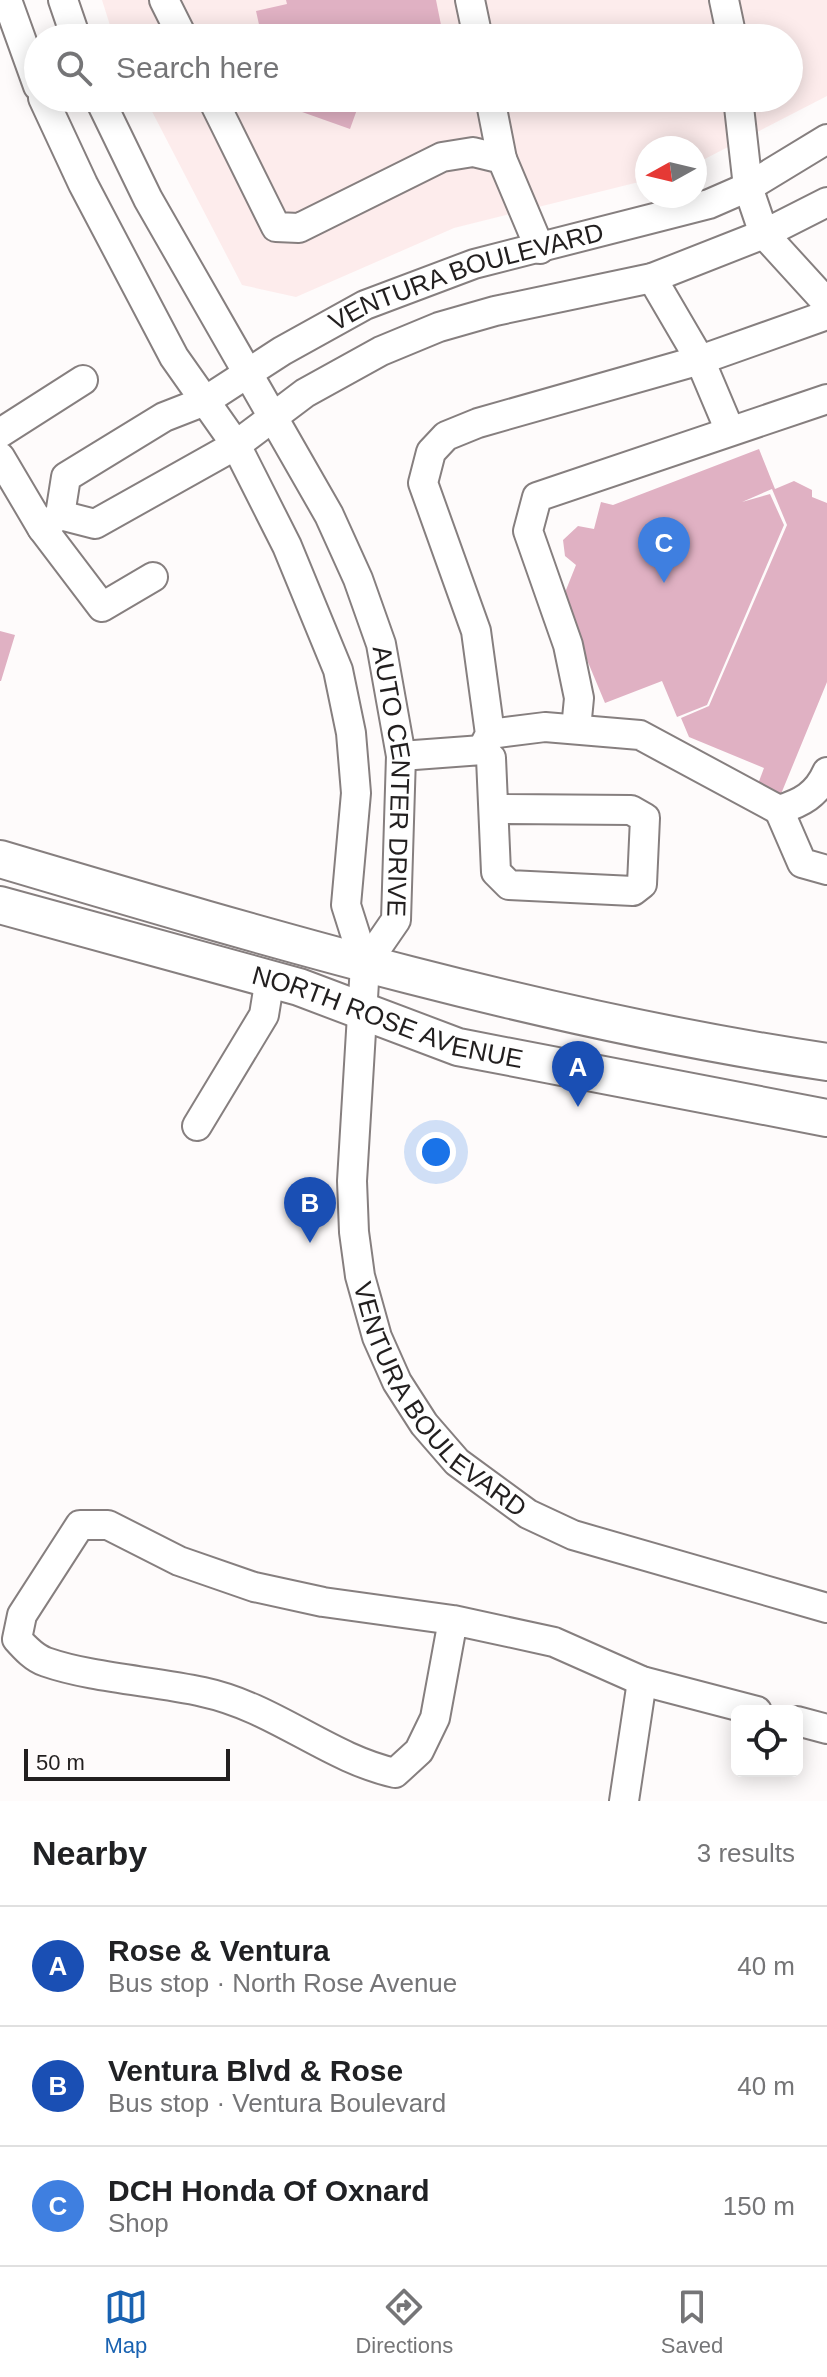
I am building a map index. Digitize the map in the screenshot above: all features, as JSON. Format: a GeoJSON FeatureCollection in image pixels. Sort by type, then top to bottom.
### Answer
{"type":"FeatureCollection","features":[{"type":"Feature","properties":{"kind":"main road","name":"NORTH ROSE AVENUE"},"geometry":{"type":"LineString","coordinates":[[0,859],[453,988],[702,1043],[827,1062]]}},
{"type":"Feature","properties":{"kind":"main road","name":"NORTH ROSE AVENUE"},"geometry":{"type":"LineString","coordinates":[[0,905],[270,978],[458,1047],[827,1118]]}},
{"type":"Feature","properties":{"kind":"street"},"geometry":{"type":"LineString","coordinates":[[7,0],[24,47]]}},
{"type":"Feature","properties":{"kind":"street"},"geometry":{"type":"LineString","coordinates":[[63,0],[71,24]]}},
{"type":"Feature","properties":{"kind":"street"},"geometry":{"type":"LineString","coordinates":[[470,0],[475,24]]}},
{"type":"Feature","properties":{"kind":"street"},"geometry":{"type":"LineString","coordinates":[[724,0],[729,24]]}},
{"type":"Feature","properties":{"kind":"street"},"geometry":{"type":"LineString","coordinates":[[167,4],[176,24]]}},
{"type":"Feature","properties":{"kind":"street","name":"AUTO CENTER DRIVE"},"geometry":{"type":"LineString","coordinates":[[50,112],[83,184],[167,344],[236,445],[293,559],[338,670],[351,733],[356,793],[346,905],[365,965]]}},
{"type":"Feature","properties":{"kind":"street","name":"AUTO CENTER DRIVE"},"geometry":{"type":"LineString","coordinates":[[106,112],[148,199],[329,515],[358,579],[381,644],[401,756],[396,920],[365,965]]}},
{"type":"Feature","properties":{"kind":"street"},"geometry":{"type":"LineString","coordinates":[[219,112],[276,227],[299,228],[442,157],[473,152],[502,159]]}},
{"type":"Feature","properties":{"kind":"street"},"geometry":{"type":"LineString","coordinates":[[493,112],[502,159],[540,249]]}},
{"type":"Feature","properties":{"kind":"street"},"geometry":{"type":"LineString","coordinates":[[740,112],[748,187],[764,234],[827,303]]}},
{"type":"Feature","properties":{"kind":"street","name":"VENTURA BOULEVARD"},"geometry":{"type":"LineString","coordinates":[[827,139],[748,187],[709,204],[474,264],[418,282],[365,305],[205,401],[164,417],[66,477],[51,521],[95,524],[236,445],[305,393],[368,358],[439,327],[495,311],[652,278],[764,234],[827,202]]}},
{"type":"Feature","properties":{"kind":"street"},"geometry":{"type":"LineString","coordinates":[[652,278],[700,360],[730,431]]}},
{"type":"Feature","properties":{"kind":"street"},"geometry":{"type":"LineString","coordinates":[[494,809],[631,810],[645,818],[642,884],[633,891],[509,885],[496,872],[491,758],[486,742],[476,631],[423,483],[431,452],[446,436],[478,423],[700,360],[827,315]]}},
{"type":"Feature","properties":{"kind":"street"},"geometry":{"type":"LineString","coordinates":[[0,433],[83,380]]}},
{"type":"Feature","properties":{"kind":"street"},"geometry":{"type":"LineString","coordinates":[[576,729],[579,698],[568,645],[528,531],[537,497],[827,399]]}},
{"type":"Feature","properties":{"kind":"street"},"geometry":{"type":"LineString","coordinates":[[0,457],[51,521],[102,607],[153,577]]}},
{"type":"Feature","properties":{"kind":"street"},"geometry":{"type":"LineString","coordinates":[[401,756],[486,742],[545,727],[640,735],[779,810],[802,863],[827,870]]}},
{"type":"Feature","properties":{"kind":"street"},"geometry":{"type":"LineString","coordinates":[[779,810],[803,802],[822,783],[827,772]]}},
{"type":"Feature","properties":{"kind":"street","name":"VENTURA BOULEVARD"},"geometry":{"type":"LineString","coordinates":[[365,965],[352,1181],[360,1276],[377,1337],[397,1382],[424,1424],[457,1462],[491,1490],[528,1514],[573,1535],[827,1608]]}},
{"type":"Feature","properties":{"kind":"street"},"geometry":{"type":"LineString","coordinates":[[197,1126],[264,1015],[270,978]]}},
{"type":"Feature","properties":{"kind":"street"},"geometry":{"type":"LineString","coordinates":[[453,1620],[435,1718],[419,1751],[395,1773],[366,1766],[290,1723],[248,1706],[207,1692],[44,1662],[17,1639],[22,1615],[80,1525],[108,1525],[179,1561],[254,1587],[323,1602],[453,1620],[554,1642],[642,1681],[734,1705]]}},
{"type":"Feature","properties":{"kind":"street"},"geometry":{"type":"LineString","coordinates":[[624,1801],[642,1681]]}},
{"type":"Feature","properties":{"kind":"street"},"geometry":{"type":"LineString","coordinates":[[803,1723],[827,1729]]}},
{"type":"Feature","properties":{"kind":"shaded area"},"geometry":{"type":"Polygon","coordinates":[[[102,0],[827,0],[827,96],[803,108],[803,24],[110,24],[102,0]]]}},
{"type":"Feature","properties":{"kind":"shaded area"},"geometry":{"type":"Polygon","coordinates":[[[152,112],[796,112],[707,158],[707,136],[635,136],[635,183],[454,228],[296,297],[242,285],[152,112]]]}},
{"type":"Feature","properties":{"kind":"building"},"geometry":{"type":"Polygon","coordinates":[[[286,0],[436,0],[441,24],[259,24],[256,11],[287,4],[286,0]]]}},
{"type":"Feature","properties":{"kind":"building"},"geometry":{"type":"Polygon","coordinates":[[[302,112],[356,112],[350,129],[302,112]]]}},
{"type":"Feature","properties":{"kind":"building"},"geometry":{"type":"Polygon","coordinates":[[[759,449],[775,489],[794,481],[812,490],[812,497],[827,503],[827,682],[781,794],[758,784],[764,768],[689,737],[681,718],[709,706],[787,525],[772,489],[742,502],[770,494],[784,525],[707,705],[677,717],[662,681],[605,703],[562,600],[576,565],[565,556],[563,540],[578,526],[594,529],[601,502],[613,505],[759,449]]]}},
{"type":"Feature","properties":{"kind":"building"},"geometry":{"type":"Polygon","coordinates":[[[0,631],[15,635],[1,681],[0,681],[0,631]]]}},
{"type":"Feature","properties":{"kind":"place","name":"DCH Honda Of Oxnard"},"geometry":{"type":"Point","coordinates":[664,583]}},
{"type":"Feature","properties":{"kind":"place","name":"Rose & Ventura"},"geometry":{"type":"Point","coordinates":[578,1107]}},
{"type":"Feature","properties":{"kind":"place","name":"Ventura Blvd & Rose"},"geometry":{"type":"Point","coordinates":[310,1243]}}]}
